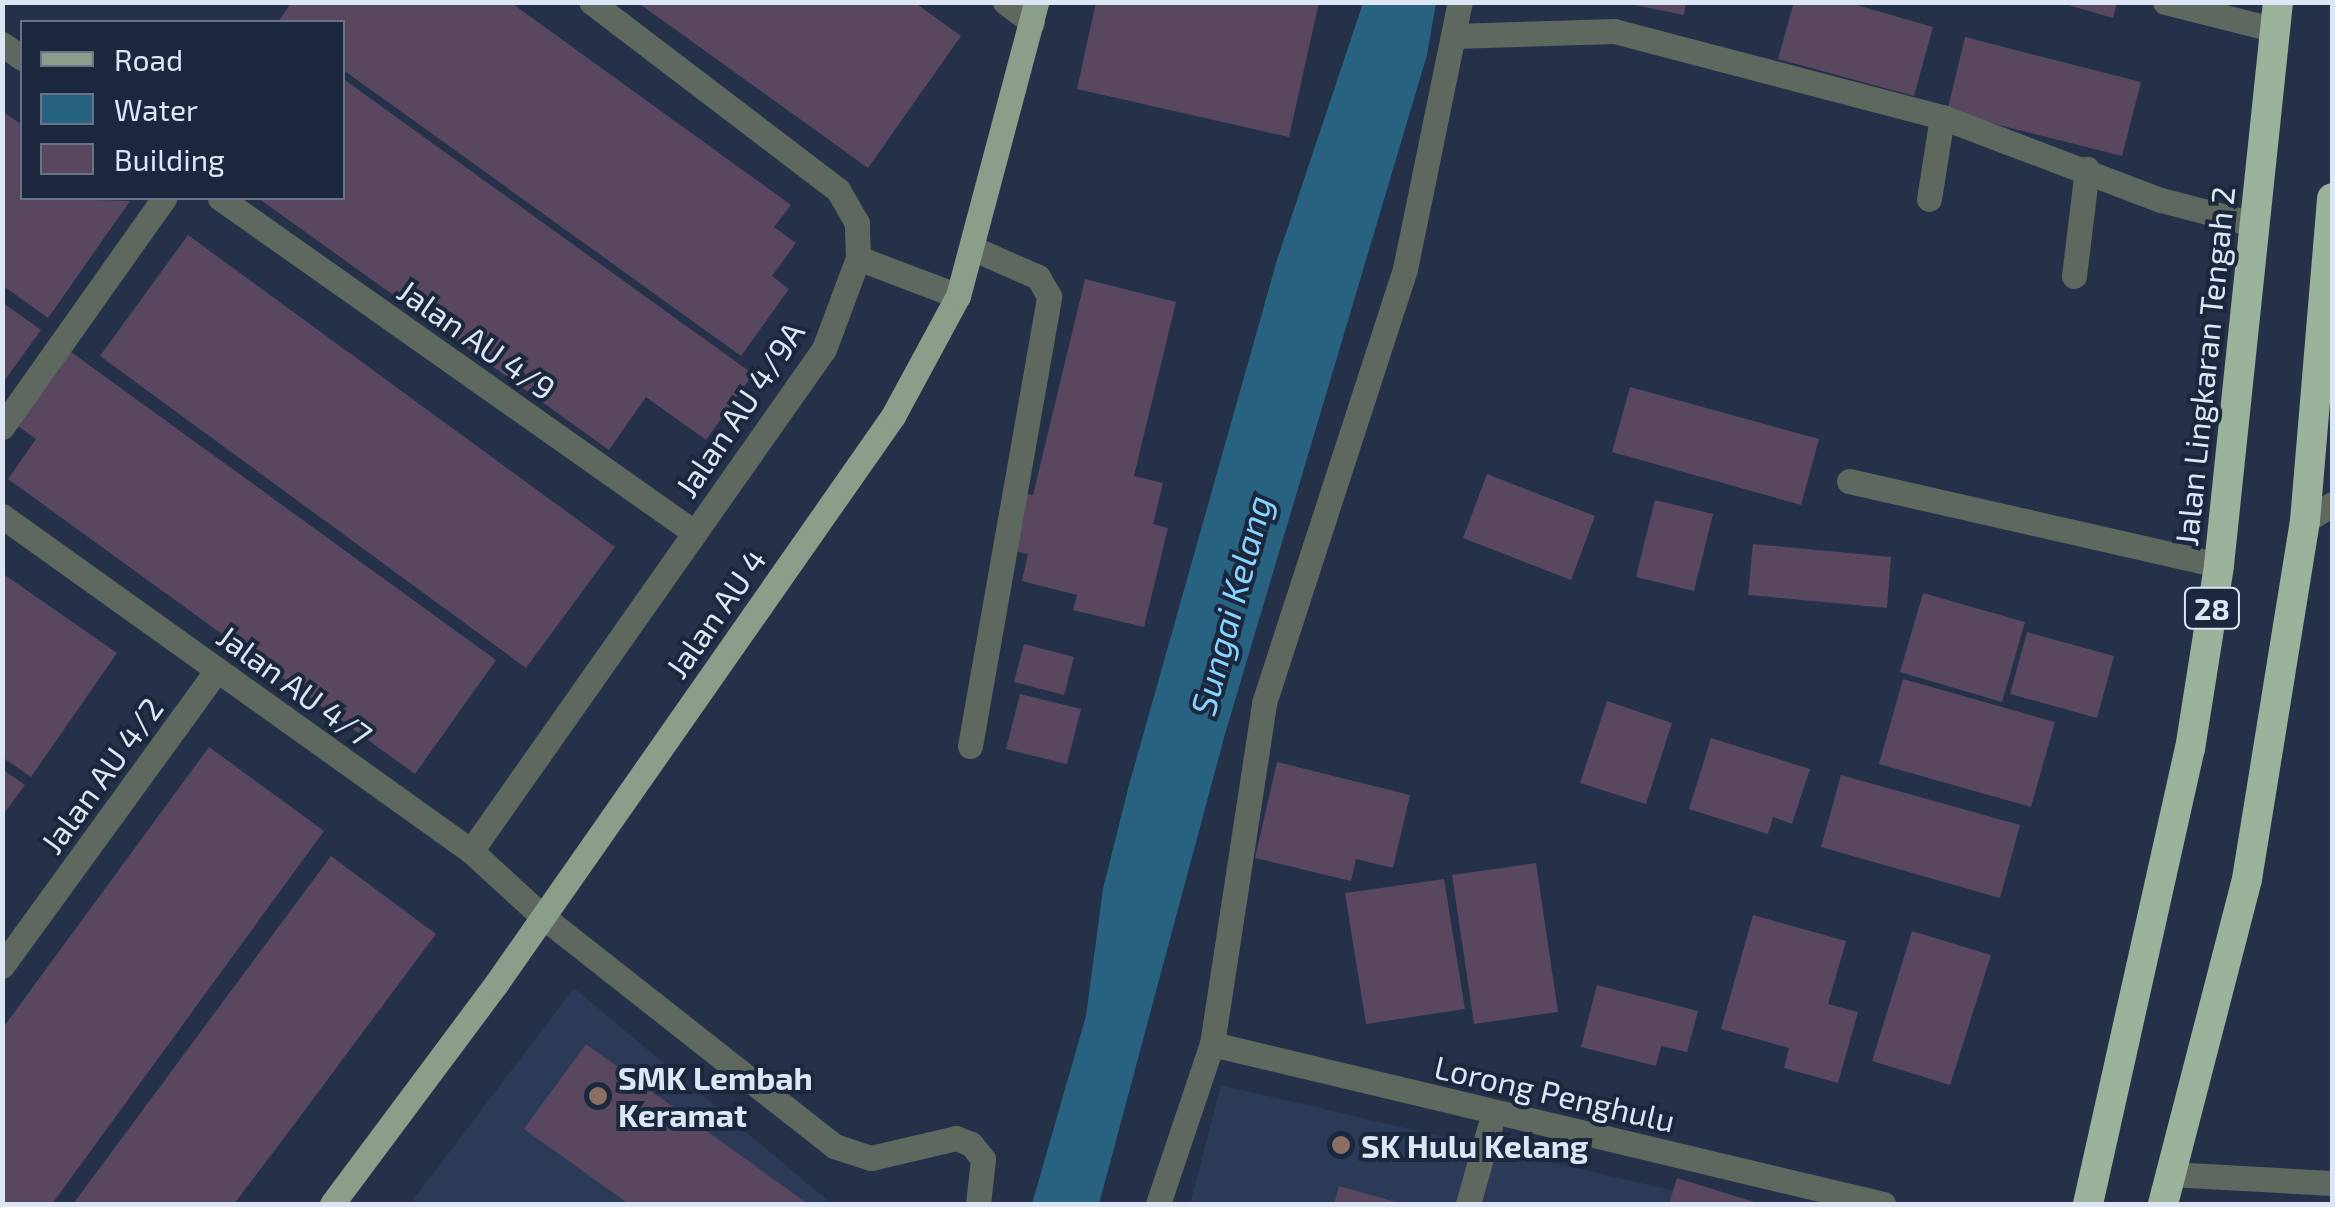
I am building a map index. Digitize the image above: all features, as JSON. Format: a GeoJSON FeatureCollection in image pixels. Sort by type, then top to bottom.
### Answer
{"type":"FeatureCollection","features":[{"type":"Feature","properties":{"kind":"highway","name":"Jalan Lingkaran Tengah 2"},"geometry":{"type":"LineString","coordinates":[[2088,1204],[2190,749],[2219,565],[2277,16]]}},
{"type":"Feature","properties":{"kind":"highway","name":"28"},"geometry":{"type":"LineString","coordinates":[[2162,1204],[2247,879],[2304,521],[2330,268],[2332,198]]}},
{"type":"Feature","properties":{"kind":"main road","name":"Jalan AU 4"},"geometry":{"type":"LineString","coordinates":[[332,1204],[542,916],[892,416],[958,296],[1034,12]]}},
{"type":"Feature","properties":{"kind":"street"},"geometry":{"type":"LineString","coordinates":[[591,2],[838,190],[857,223],[858,258],[958,296]]}},
{"type":"Feature","properties":{"kind":"street"},"geometry":{"type":"LineString","coordinates":[[1005,2],[1034,12]]}},
{"type":"Feature","properties":{"kind":"street"},"geometry":{"type":"LineString","coordinates":[[1158,1204],[1212,1044],[1264,703],[1404,269],[1460,2]]}},
{"type":"Feature","properties":{"kind":"street"},"geometry":{"type":"LineString","coordinates":[[2165,2],[2277,16]]}},
{"type":"Feature","properties":{"kind":"street"},"geometry":{"type":"LineString","coordinates":[[1454,36],[1614,31],[1942,117],[2088,169],[2161,200],[2253,224]]}},
{"type":"Feature","properties":{"kind":"street"},"geometry":{"type":"LineString","coordinates":[[1929,199],[1942,117]]}},
{"type":"Feature","properties":{"kind":"street"},"geometry":{"type":"LineString","coordinates":[[2074,276],[2088,169]]}},
{"type":"Feature","properties":{"kind":"street"},"geometry":{"type":"LineString","coordinates":[[2,426],[163,200]]}},
{"type":"Feature","properties":{"kind":"street","name":"Jalan AU 4/9"},"geometry":{"type":"LineString","coordinates":[[223,200],[696,533]]}},
{"type":"Feature","properties":{"kind":"street"},"geometry":{"type":"LineString","coordinates":[[970,746],[1049,296],[1038,277],[972,248]]}},
{"type":"Feature","properties":{"kind":"street","name":"Jalan AU 4/9A"},"geometry":{"type":"LineString","coordinates":[[471,851],[824,349],[858,258]]}},
{"type":"Feature","properties":{"kind":"street"},"geometry":{"type":"LineString","coordinates":[[1849,481],[2219,565]]}},
{"type":"Feature","properties":{"kind":"street"},"geometry":{"type":"LineString","coordinates":[[2304,521],[2332,504]]}},
{"type":"Feature","properties":{"kind":"street","name":"Jalan AU 4/7"},"geometry":{"type":"LineString","coordinates":[[2,516],[471,851],[542,916],[834,1146],[871,1158],[956,1138],[971,1144],[983,1158],[978,1204]]}},
{"type":"Feature","properties":{"kind":"street","name":"Jalan AU 4/2"},"geometry":{"type":"LineString","coordinates":[[2,966],[218,670]]}},
{"type":"Feature","properties":{"kind":"street","name":"Lorong Penghulu"},"geometry":{"type":"LineString","coordinates":[[1212,1044],[1884,1204]]}},
{"type":"Feature","properties":{"kind":"street"},"geometry":{"type":"LineString","coordinates":[[1468,1204],[1494,1112]]}},
{"type":"Feature","properties":{"kind":"street"},"geometry":{"type":"LineString","coordinates":[[2170,1174],[2332,1183]]}},
{"type":"Feature","properties":{"kind":"shaded area","name":"SMK Lembah Keramat"},"geometry":{"type":"Polygon","coordinates":[[[574,988],[832,1204],[410,1204],[574,988]]]}},
{"type":"Feature","properties":{"kind":"shaded area","name":"SK Hulu Kelang"},"geometry":{"type":"Polygon","coordinates":[[[1221,1085],[1731,1204],[1190,1204],[1221,1085]]]}},
{"type":"Feature","properties":{"kind":"water","name":"Sungai Kelang"},"geometry":{"type":"Polygon","coordinates":[[[1363,3],[1436,3],[1427,55],[1225,734],[1099,1204],[1032,1204],[1086,1016],[1103,889],[1129,785],[1277,260],[1363,3]]]}},
{"type":"Feature","properties":{"kind":"building"},"geometry":{"type":"Polygon","coordinates":[[[292,2],[510,2],[791,205],[774,227],[796,243],[772,276],[789,289],[741,356],[345,71],[345,20],[279,20],[292,2]]]}},
{"type":"Feature","properties":{"kind":"building"},"geometry":{"type":"Polygon","coordinates":[[[637,2],[914,2],[961,36],[868,168],[637,2]]]}},
{"type":"Feature","properties":{"kind":"building"},"geometry":{"type":"Polygon","coordinates":[[[1096,2],[1319,2],[1289,137],[1077,89],[1096,2]]]}},
{"type":"Feature","properties":{"kind":"building"},"geometry":{"type":"Polygon","coordinates":[[[1620,2],[1686,2],[1684,15],[1620,2]]]}},
{"type":"Feature","properties":{"kind":"building"},"geometry":{"type":"Polygon","coordinates":[[[1794,2],[1846,2],[1933,27],[1914,96],[1778,59],[1794,2]]]}},
{"type":"Feature","properties":{"kind":"building"},"geometry":{"type":"Polygon","coordinates":[[[2058,2],[2117,2],[2113,18],[2058,2]]]}},
{"type":"Feature","properties":{"kind":"building"},"geometry":{"type":"Polygon","coordinates":[[[1965,37],[2141,82],[2122,156],[1947,112],[1965,37]]]}},
{"type":"Feature","properties":{"kind":"building"},"geometry":{"type":"Polygon","coordinates":[[[345,80],[753,374],[706,440],[646,397],[609,450],[261,200],[345,200],[345,80]]]}},
{"type":"Feature","properties":{"kind":"building"},"geometry":{"type":"Polygon","coordinates":[[[2,111],[20,124],[20,200],[130,201],[48,318],[2,285],[2,111]]]}},
{"type":"Feature","properties":{"kind":"building"},"geometry":{"type":"Polygon","coordinates":[[[188,235],[615,547],[526,668],[100,356],[188,235]]]}},
{"type":"Feature","properties":{"kind":"building"},"geometry":{"type":"Polygon","coordinates":[[[1085,279],[1176,302],[1134,476],[1163,483],[1153,524],[1168,528],[1144,627],[1073,610],[1077,595],[1022,581],[1028,554],[1011,550],[1025,494],[1033,495],[1085,279]]]}},
{"type":"Feature","properties":{"kind":"building"},"geometry":{"type":"Polygon","coordinates":[[[2,302],[41,330],[2,384],[2,302]]]}},
{"type":"Feature","properties":{"kind":"building"},"geometry":{"type":"Polygon","coordinates":[[[71,352],[496,660],[415,774],[8,479],[36,439],[18,426],[71,352]]]}},
{"type":"Feature","properties":{"kind":"building"},"geometry":{"type":"Polygon","coordinates":[[[1630,387],[1819,439],[1801,505],[1612,452],[1630,387]]]}},
{"type":"Feature","properties":{"kind":"building"},"geometry":{"type":"Polygon","coordinates":[[[1487,474],[1595,516],[1571,580],[1463,538],[1487,474]]]}},
{"type":"Feature","properties":{"kind":"building"},"geometry":{"type":"Polygon","coordinates":[[[1655,500],[1713,514],[1694,591],[1636,577],[1655,500]]]}},
{"type":"Feature","properties":{"kind":"building"},"geometry":{"type":"Polygon","coordinates":[[[1753,544],[1891,557],[1887,608],[1748,595],[1753,544]]]}},
{"type":"Feature","properties":{"kind":"building"},"geometry":{"type":"Polygon","coordinates":[[[2,573],[117,653],[31,777],[2,757],[2,573]]]}},
{"type":"Feature","properties":{"kind":"building"},"geometry":{"type":"Polygon","coordinates":[[[1923,593],[2025,622],[2002,702],[1900,672],[1923,593]]]}},
{"type":"Feature","properties":{"kind":"building"},"geometry":{"type":"Polygon","coordinates":[[[2027,632],[2114,656],[2097,718],[2010,694],[2027,632]]]}},
{"type":"Feature","properties":{"kind":"building"},"geometry":{"type":"Polygon","coordinates":[[[1024,644],[1074,657],[1064,695],[1014,682],[1024,644]]]}},
{"type":"Feature","properties":{"kind":"building"},"geometry":{"type":"Polygon","coordinates":[[[1903,679],[2055,722],[2031,807],[1879,764],[1903,679]]]}},
{"type":"Feature","properties":{"kind":"building"},"geometry":{"type":"Polygon","coordinates":[[[1020,694],[1081,709],[1067,764],[1006,749],[1020,694]]]}},
{"type":"Feature","properties":{"kind":"building"},"geometry":{"type":"Polygon","coordinates":[[[1607,701],[1672,723],[1646,804],[1580,783],[1607,701]]]}},
{"type":"Feature","properties":{"kind":"building"},"geometry":{"type":"Polygon","coordinates":[[[1711,738],[1810,769],[1792,824],[1773,817],[1768,834],[1689,809],[1711,738]]]}},
{"type":"Feature","properties":{"kind":"building"},"geometry":{"type":"Polygon","coordinates":[[[209,747],[324,831],[52,1204],[2,1204],[2,1029],[209,747]]]}},
{"type":"Feature","properties":{"kind":"building"},"geometry":{"type":"Polygon","coordinates":[[[1277,762],[1410,795],[1393,868],[1356,859],[1351,881],[1255,858],[1277,762]]]}},
{"type":"Feature","properties":{"kind":"building"},"geometry":{"type":"Polygon","coordinates":[[[2,769],[25,785],[2,816],[2,769]]]}},
{"type":"Feature","properties":{"kind":"building"},"geometry":{"type":"Polygon","coordinates":[[[1841,775],[2020,825],[2000,898],[1821,847],[1841,775]]]}},
{"type":"Feature","properties":{"kind":"building"},"geometry":{"type":"Polygon","coordinates":[[[331,856],[436,934],[234,1204],[73,1204],[331,856]]]}},
{"type":"Feature","properties":{"kind":"building"},"geometry":{"type":"Polygon","coordinates":[[[1536,863],[1558,1012],[1474,1024],[1452,875],[1536,863]]]}},
{"type":"Feature","properties":{"kind":"building"},"geometry":{"type":"Polygon","coordinates":[[[1444,879],[1465,1009],[1366,1024],[1345,893],[1444,879]]]}},
{"type":"Feature","properties":{"kind":"building"},"geometry":{"type":"Polygon","coordinates":[[[1753,915],[1846,941],[1828,1004],[1858,1012],[1838,1083],[1784,1068],[1789,1048],[1721,1029],[1753,915]]]}},
{"type":"Feature","properties":{"kind":"building"},"geometry":{"type":"Polygon","coordinates":[[[1912,931],[1991,955],[1950,1085],[1872,1061],[1912,931]]]}},
{"type":"Feature","properties":{"kind":"building"},"geometry":{"type":"Polygon","coordinates":[[[1597,985],[1698,1011],[1687,1052],[1661,1046],[1656,1066],[1581,1047],[1597,985]]]}},
{"type":"Feature","properties":{"kind":"building"},"geometry":{"type":"Polygon","coordinates":[[[586,1044],[808,1204],[629,1204],[524,1129],[586,1044]]]}},
{"type":"Feature","properties":{"kind":"building"},"geometry":{"type":"Polygon","coordinates":[[[1677,1178],[1761,1204],[1669,1204],[1677,1178]]]}},
{"type":"Feature","properties":{"kind":"building"},"geometry":{"type":"Polygon","coordinates":[[[1339,1186],[1399,1203],[1399,1204],[1334,1204],[1339,1186]]]}},
{"type":"Feature","properties":{"kind":"place","name":"SMK Lembah Keramat"},"geometry":{"type":"Point","coordinates":[598,1096]}},
{"type":"Feature","properties":{"kind":"place","name":"SK Hulu Kelang"},"geometry":{"type":"Point","coordinates":[1341,1145]}}]}
